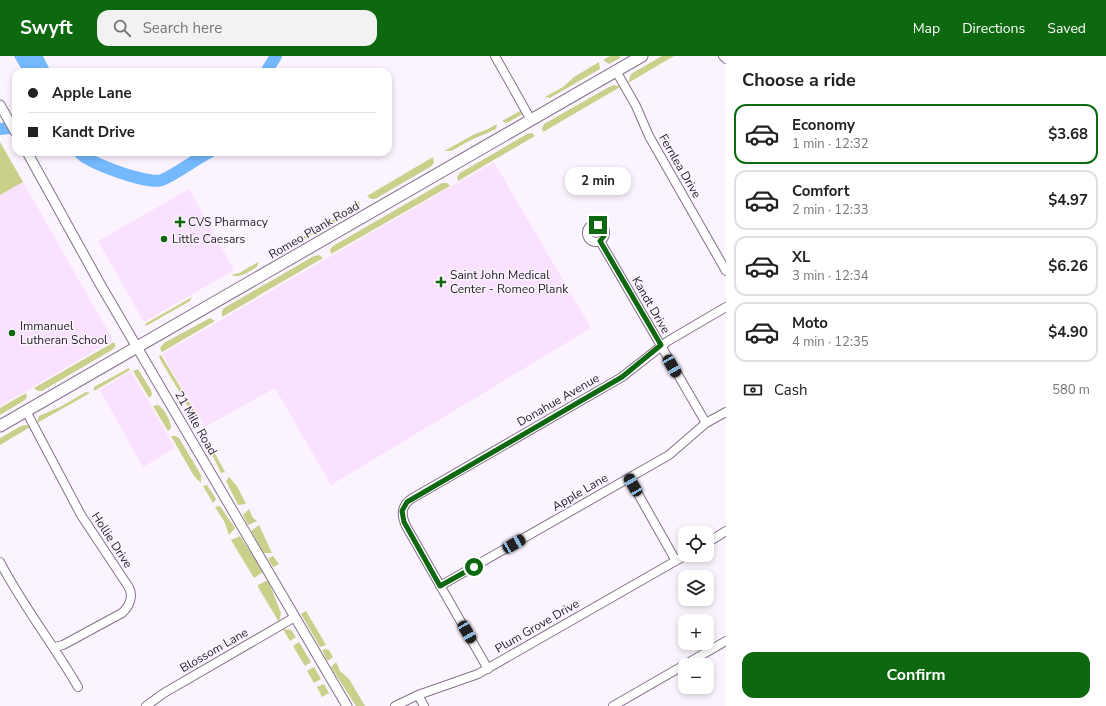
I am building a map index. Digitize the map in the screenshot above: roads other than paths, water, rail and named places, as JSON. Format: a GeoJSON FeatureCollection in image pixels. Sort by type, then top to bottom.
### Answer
{"type":"FeatureCollection","features":[{"type":"Feature","properties":{"kind":"main road","name":"Romeo Plank Road"},"geometry":{"type":"LineString","coordinates":[[0,426],[642,56]]}},
{"type":"Feature","properties":{"kind":"street"},"geometry":{"type":"LineString","coordinates":[[494,56],[531,120]]}},
{"type":"Feature","properties":{"kind":"street"},"geometry":{"type":"LineString","coordinates":[[723,56],[726,59]]}},
{"type":"Feature","properties":{"kind":"street","name":"Fernlea Drive"},"geometry":{"type":"LineString","coordinates":[[616,71],[636,106],[649,136],[726,271]]}},
{"type":"Feature","properties":{"kind":"street"},"geometry":{"type":"LineString","coordinates":[[1,108],[12,126]]}},
{"type":"Feature","properties":{"kind":"street","name":"21 Mile Road"},"geometry":{"type":"LineString","coordinates":[[29,156],[138,347],[347,706]]}},
{"type":"Feature","properties":{"kind":"street","name":"Kandt Drive"},"geometry":{"type":"LineString","coordinates":[[600,241],[706,423]]}},
{"type":"Feature","properties":{"kind":"street","name":"Donahue Avenue"},"geometry":{"type":"LineString","coordinates":[[440,586],[406,526],[402,511],[404,506],[411,499],[629,372],[661,345],[726,307]]}},
{"type":"Feature","properties":{"kind":"street","name":"Hollie Drive"},"geometry":{"type":"LineString","coordinates":[[26,411],[81,515],[128,586],[131,595],[129,604],[122,613],[63,645],[55,647]]}},
{"type":"Feature","properties":{"kind":"street","name":"Apple Lane"},"geometry":{"type":"LineString","coordinates":[[440,586],[676,450],[706,423],[726,412]]}},
{"type":"Feature","properties":{"kind":"street"},"geometry":{"type":"LineString","coordinates":[[628,478],[676,561]]}},
{"type":"Feature","properties":{"kind":"street"},"geometry":{"type":"LineString","coordinates":[[714,539],[726,531]]}},
{"type":"Feature","properties":{"kind":"street","name":"Plum Grove Drive"},"geometry":{"type":"LineString","coordinates":[[395,706],[418,695],[469,678],[488,669],[676,561]]}},
{"type":"Feature","properties":{"kind":"street"},"geometry":{"type":"LineString","coordinates":[[0,562],[15,592],[55,647],[78,687]]}},
{"type":"Feature","properties":{"kind":"street"},"geometry":{"type":"LineString","coordinates":[[440,586],[488,669]]}},
{"type":"Feature","properties":{"kind":"street","name":"Blossom Lane"},"geometry":{"type":"LineString","coordinates":[[146,706],[164,693],[295,617]]}},
{"type":"Feature","properties":{"kind":"street"},"geometry":{"type":"LineString","coordinates":[[619,705],[726,641]]}},
{"type":"Feature","properties":{"kind":"street"},"geometry":{"type":"LineString","coordinates":[[418,695],[424,706]]}},
{"type":"Feature","properties":{"kind":"water"},"geometry":{"type":"Polygon","coordinates":[[[14,56],[43,56],[49,68],[21,68],[14,56]]]}},
{"type":"Feature","properties":{"kind":"waterway"},"geometry":{"type":"LineString","coordinates":[[268,68],[276,56]]}},
{"type":"Feature","properties":{"kind":"waterway"},"geometry":{"type":"LineString","coordinates":[[0,129],[12,128]]}},
{"type":"Feature","properties":{"kind":"waterway"},"geometry":{"type":"LineString","coordinates":[[83,156],[119,172],[155,181],[168,177],[203,156]]}},
{"type":"Feature","properties":{"kind":"place","name":"CVS Pharmacy"},"geometry":{"type":"Point","coordinates":[180,222]}},
{"type":"Feature","properties":{"kind":"place","name":"Little Caesars"},"geometry":{"type":"Point","coordinates":[164,239]}},
{"type":"Feature","properties":{"kind":"place","name":"Saint John Medical Center - Romeo Plank"},"geometry":{"type":"Point","coordinates":[441,282]}},
{"type":"Feature","properties":{"kind":"place","name":"Immanuel Lutheran School"},"geometry":{"type":"Point","coordinates":[12,333]}}]}
